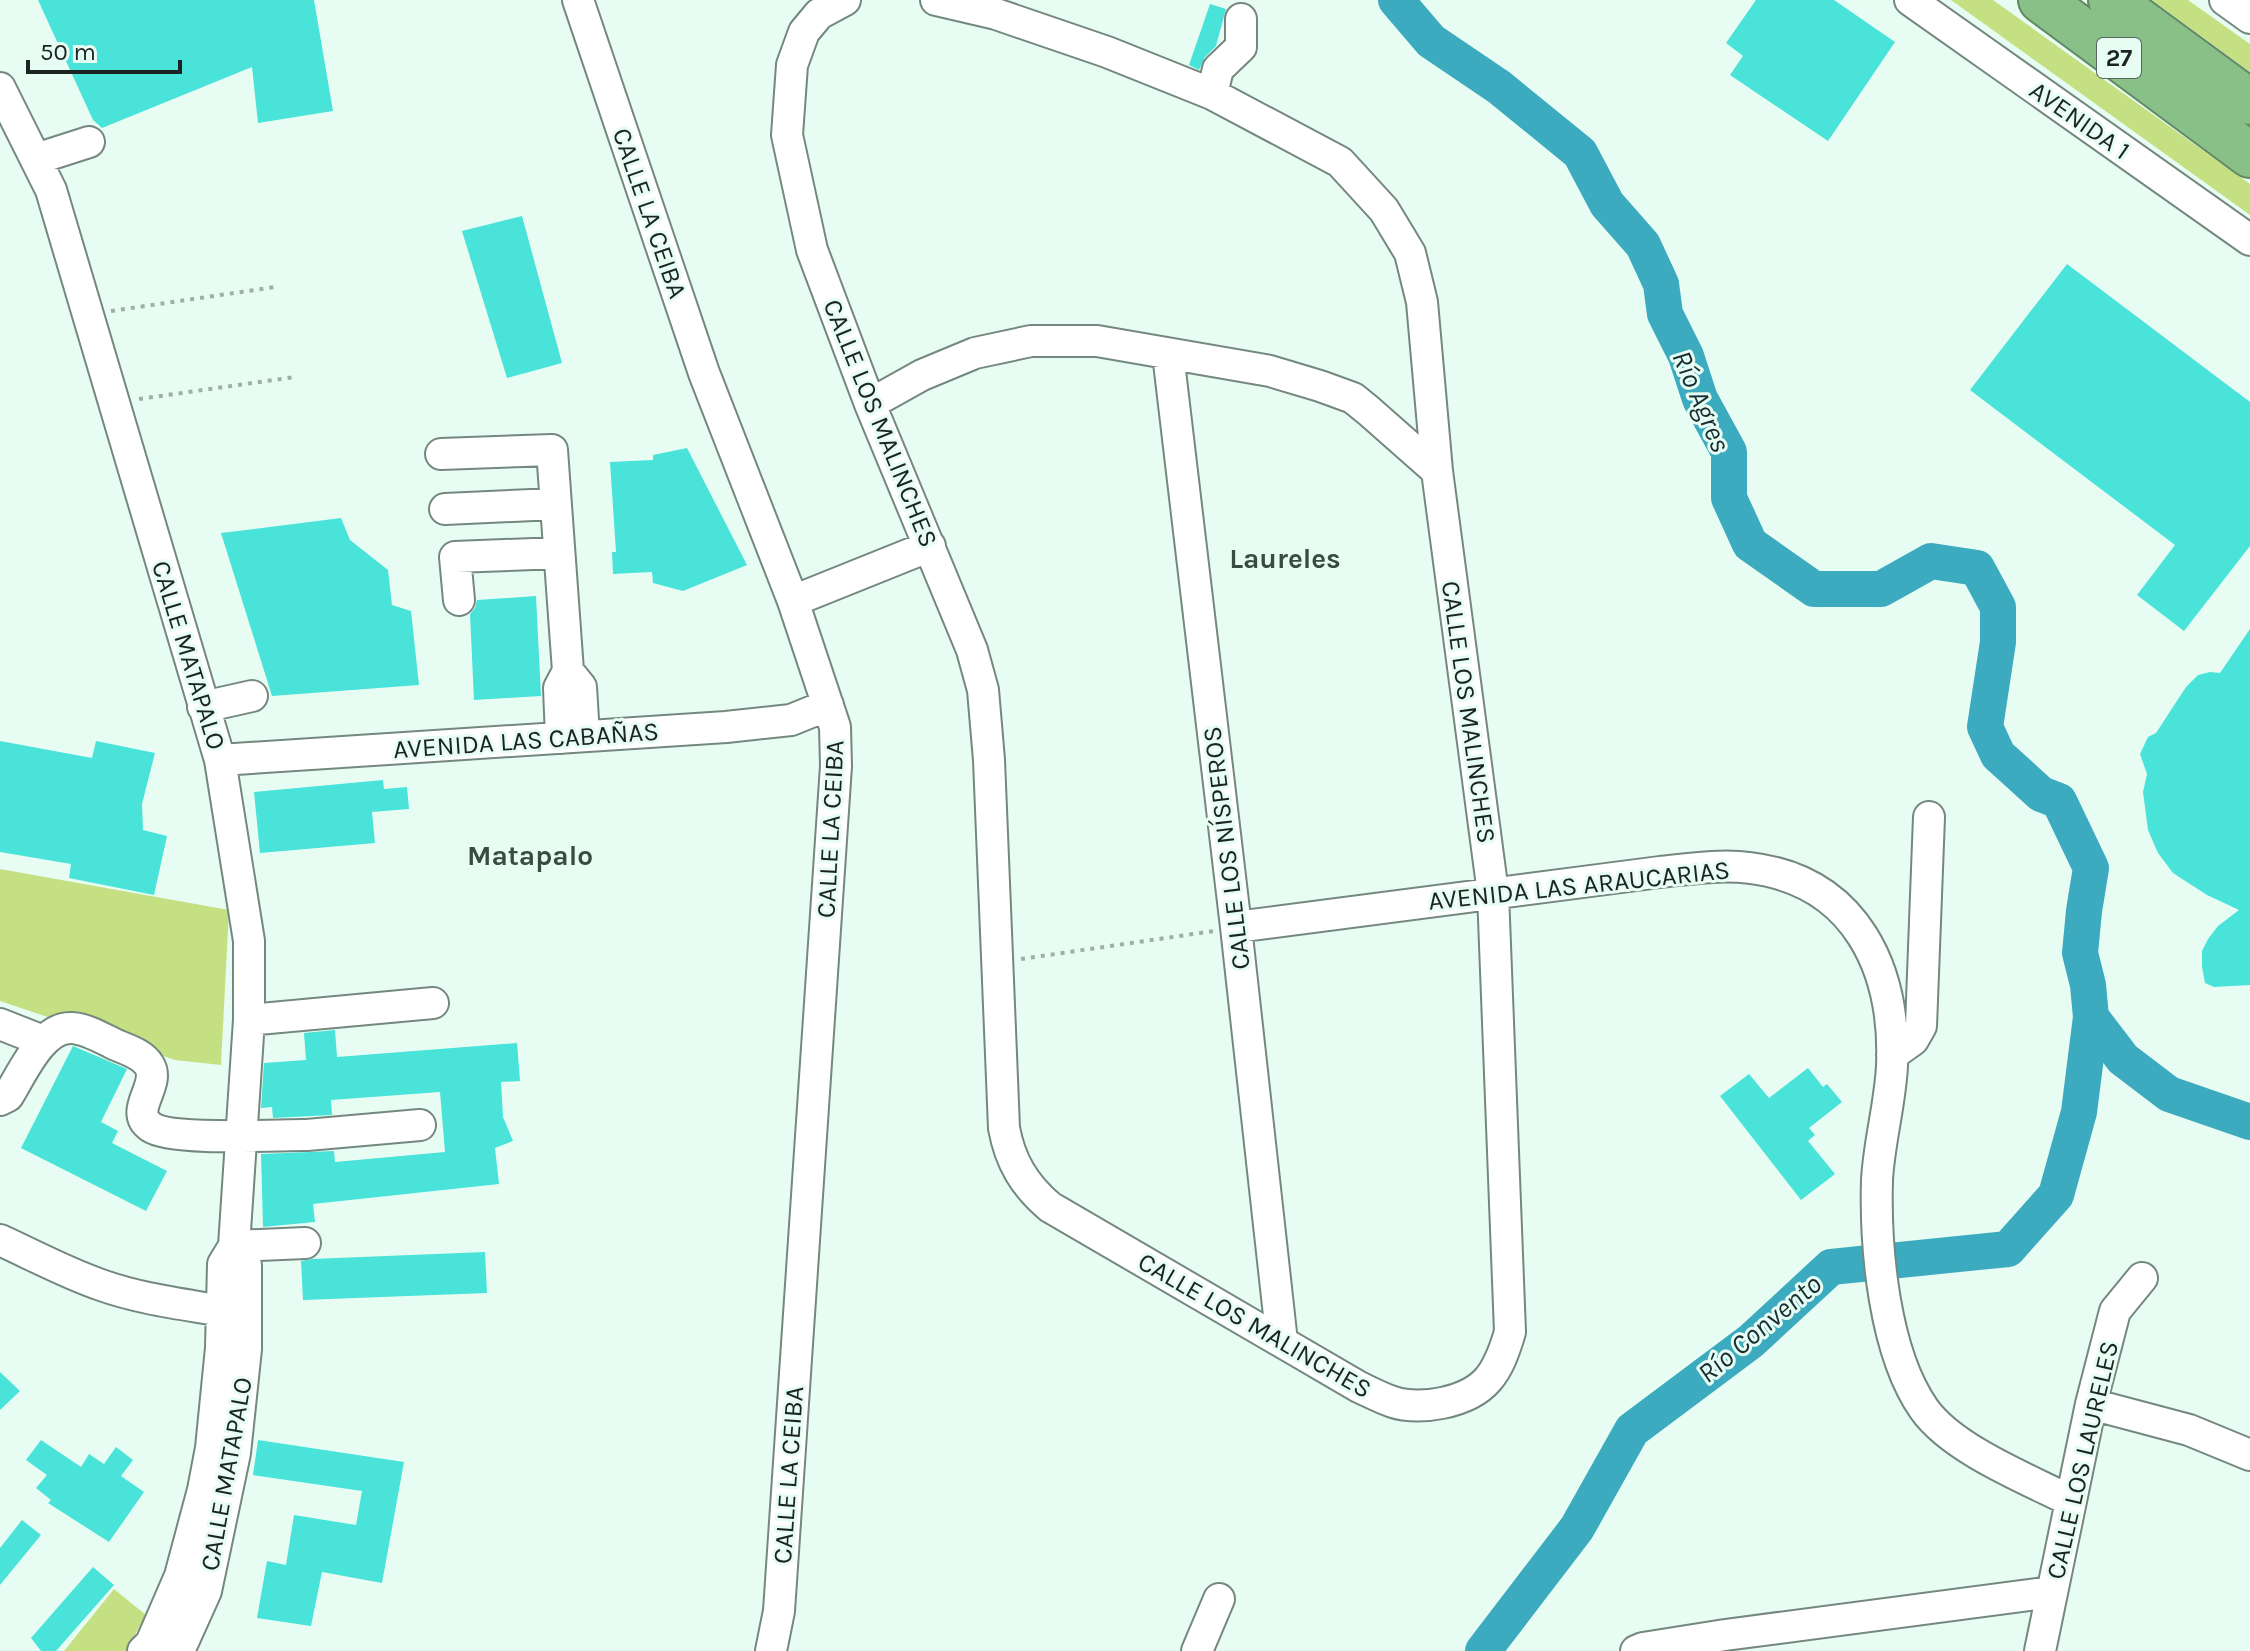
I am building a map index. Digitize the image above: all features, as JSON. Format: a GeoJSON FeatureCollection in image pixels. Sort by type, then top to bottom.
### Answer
{"type":"FeatureCollection","features":[{"type":"Feature","properties":{"kind":"highway","name":"27"},"geometry":{"type":"LineString","coordinates":[[2041,0],[2250,155]]}},
{"type":"Feature","properties":{"kind":"highway","name":"27"},"geometry":{"type":"LineString","coordinates":[[2111,0],[2250,102]]}},
{"type":"Feature","properties":{"kind":"street","name":"CALLE LA CEIBA"},"geometry":{"type":"LineString","coordinates":[[578,0],[704,373],[793,601],[835,727],[836,766],[779,1611],[771,1651]]}},
{"type":"Feature","properties":{"kind":"street","name":"CALLE LOS MALINCHES"},"geometry":{"type":"LineString","coordinates":[[845,0],[819,14],[804,32],[792,65],[787,135],[812,250],[870,404],[972,650],[983,690],[989,760],[1004,1128],[1014,1163],[1035,1195],[1066,1217],[1359,1387],[1396,1403],[1429,1405],[1464,1398],[1486,1383],[1502,1358],[1510,1332],[1493,893],[1437,471],[1422,302],[1410,253],[1384,210],[1340,162],[1212,94],[1107,52],[996,14],[936,0]]}},
{"type":"Feature","properties":{"kind":"street","name":"AVENIDA 1"},"geometry":{"type":"LineString","coordinates":[[1910,0],[2250,240]]}},
{"type":"Feature","properties":{"kind":"street"},"geometry":{"type":"LineString","coordinates":[[2225,0],[2250,18]]}},
{"type":"Feature","properties":{"kind":"street"},"geometry":{"type":"LineString","coordinates":[[1212,94],[1218,69],[1241,47],[1241,19]]}},
{"type":"Feature","properties":{"kind":"street","name":"CALLE MATAPALO"},"geometry":{"type":"LineString","coordinates":[[0,88],[51,190],[220,760],[249,941],[249,1020],[234,1246],[223,1264],[221,1348],[211,1448],[180,1576],[151,1643],[143,1651]]}},
{"type":"Feature","properties":{"kind":"street"},"geometry":{"type":"LineString","coordinates":[[36,159],[89,142]]}},
{"type":"Feature","properties":{"kind":"street"},"geometry":{"type":"LineString","coordinates":[[870,404],[922,375],[975,353],[1031,341],[1097,341],[1270,371],[1353,398],[1437,471]]}},
{"type":"Feature","properties":{"kind":"street","name":"CALLE LOS NÍSPEROS"},"geometry":{"type":"LineString","coordinates":[[1168,354],[1282,1342]]}},
{"type":"Feature","properties":{"kind":"street"},"geometry":{"type":"LineString","coordinates":[[441,454],[552,450],[568,671],[559,688],[572,737]]}},
{"type":"Feature","properties":{"kind":"street"},"geometry":{"type":"LineString","coordinates":[[445,509],[554,504]]}},
{"type":"Feature","properties":{"kind":"street"},"geometry":{"type":"LineString","coordinates":[[793,601],[930,546]]}},
{"type":"Feature","properties":{"kind":"street"},"geometry":{"type":"LineString","coordinates":[[459,600],[455,557],[558,553]]}},
{"type":"Feature","properties":{"kind":"street"},"geometry":{"type":"LineString","coordinates":[[203,707],[252,696]]}},
{"type":"Feature","properties":{"kind":"street","name":"AVENIDA LAS CABAÑAS"},"geometry":{"type":"LineString","coordinates":[[220,760],[726,727],[791,720],[828,705]]}},
{"type":"Feature","properties":{"kind":"street"},"geometry":{"type":"LineString","coordinates":[[1892,1055],[1913,1040],[1921,1026],[1929,817]]}},
{"type":"Feature","properties":{"kind":"street","name":"AVENIDA LAS ARAUCARIAS"},"geometry":{"type":"LineString","coordinates":[[1236,927],[1660,872],[1727,867],[1774,872],[1806,884],[1837,903],[1858,927],[1871,949],[1885,986],[1890,1016],[1892,1069],[1878,1177],[1877,1218],[1888,1314],[1899,1354],[1930,1417],[1958,1441],[1990,1461],[2071,1501]]}},
{"type":"Feature","properties":{"kind":"street"},"geometry":{"type":"LineString","coordinates":[[249,1020],[433,1003]]}},
{"type":"Feature","properties":{"kind":"street"},"geometry":{"type":"LineString","coordinates":[[0,1024],[43,1041]]}},
{"type":"Feature","properties":{"kind":"street"},"geometry":{"type":"LineString","coordinates":[[0,1100],[8,1096],[48,1035],[62,1028],[73,1028],[140,1056],[149,1064],[151,1084],[142,1111],[143,1120],[150,1127],[171,1135],[305,1135],[420,1125]]}},
{"type":"Feature","properties":{"kind":"street"},"geometry":{"type":"LineString","coordinates":[[0,1240],[102,1286],[222,1311]]}},
{"type":"Feature","properties":{"kind":"street"},"geometry":{"type":"LineString","coordinates":[[234,1246],[305,1243]]}},
{"type":"Feature","properties":{"kind":"street","name":"CALLE MATAPALO"},"geometry":{"type":"LineString","coordinates":[[179,1651],[206,1591],[235,1453],[246,1335],[246,1265],[234,1246]]}},
{"type":"Feature","properties":{"kind":"street","name":"CALLE LOS LAURELES"},"geometry":{"type":"LineString","coordinates":[[2040,1651],[2091,1404],[2115,1311],[2142,1278]]}},
{"type":"Feature","properties":{"kind":"street"},"geometry":{"type":"LineString","coordinates":[[2091,1404],[2189,1430],[2250,1455]]}},
{"type":"Feature","properties":{"kind":"street"},"geometry":{"type":"LineString","coordinates":[[1636,1651],[1725,1635],[2052,1592]]}},
{"type":"Feature","properties":{"kind":"street"},"geometry":{"type":"LineString","coordinates":[[1197,1651],[1219,1599]]}},
{"type":"Feature","properties":{"kind":"path"},"geometry":{"type":"LineString","coordinates":[[88,314],[275,287]]}},
{"type":"Feature","properties":{"kind":"path"},"geometry":{"type":"LineString","coordinates":[[114,403],[295,377]]}},
{"type":"Feature","properties":{"kind":"path"},"geometry":{"type":"LineString","coordinates":[[997,962],[1236,927]]}},
{"type":"Feature","properties":{"kind":"green space"},"geometry":{"type":"Polygon","coordinates":[[[1951,0],[1993,0],[2250,184],[2250,215],[1951,0]]]}},
{"type":"Feature","properties":{"kind":"green space"},"geometry":{"type":"Polygon","coordinates":[[[2152,0],[2188,0],[2250,44],[2250,72],[2152,0]]]}},
{"type":"Feature","properties":{"kind":"green space"},"geometry":{"type":"Polygon","coordinates":[[[0,869],[229,910],[221,1065],[175,1060],[0,1001],[0,869]]]}},
{"type":"Feature","properties":{"kind":"green space"},"geometry":{"type":"Polygon","coordinates":[[[114,1589],[146,1615],[126,1651],[64,1651],[114,1589]]]}},
{"type":"Feature","properties":{"kind":"building"},"geometry":{"type":"Polygon","coordinates":[[[38,0],[314,0],[333,111],[258,123],[252,67],[102,128],[93,120],[38,0]]]}},
{"type":"Feature","properties":{"kind":"building"},"geometry":{"type":"Polygon","coordinates":[[[1756,0],[1834,0],[1895,42],[1828,141],[1730,75],[1743,56],[1726,43],[1756,0]]]}},
{"type":"Feature","properties":{"kind":"building"},"geometry":{"type":"Polygon","coordinates":[[[1210,4],[1226,9],[1216,46],[1205,57],[1199,70],[1189,65],[1210,4]]]}},
{"type":"Feature","properties":{"kind":"building"},"geometry":{"type":"Polygon","coordinates":[[[522,216],[562,363],[507,378],[462,231],[522,216]]]}},
{"type":"Feature","properties":{"kind":"building"},"geometry":{"type":"Polygon","coordinates":[[[2067,264],[2250,402],[2250,546],[2184,631],[2137,595],[2175,545],[1970,390],[2067,264]]]}},
{"type":"Feature","properties":{"kind":"building"},"geometry":{"type":"Polygon","coordinates":[[[687,448],[747,565],[683,591],[653,583],[652,572],[613,574],[612,552],[616,552],[610,462],[653,460],[653,455],[687,448]]]}},
{"type":"Feature","properties":{"kind":"building"},"geometry":{"type":"Polygon","coordinates":[[[341,518],[350,540],[388,570],[392,605],[411,611],[419,685],[272,696],[221,533],[341,518]]]}},
{"type":"Feature","properties":{"kind":"building"},"geometry":{"type":"Polygon","coordinates":[[[536,596],[541,696],[474,700],[470,614],[477,600],[536,596]]]}},
{"type":"Feature","properties":{"kind":"building"},"geometry":{"type":"Polygon","coordinates":[[[2250,629],[2250,985],[2214,987],[2205,983],[2202,951],[2218,926],[2239,910],[2207,895],[2173,873],[2158,853],[2148,830],[2143,792],[2147,774],[2140,754],[2148,737],[2156,733],[2186,687],[2198,675],[2220,673],[2250,629]]]}},
{"type":"Feature","properties":{"kind":"building"},"geometry":{"type":"Polygon","coordinates":[[[0,741],[92,758],[96,741],[155,753],[142,804],[143,830],[167,836],[154,895],[69,878],[71,864],[0,852],[0,741]]]}},
{"type":"Feature","properties":{"kind":"building"},"geometry":{"type":"Polygon","coordinates":[[[383,780],[384,789],[407,787],[409,809],[372,812],[375,843],[260,853],[254,792],[383,780]]]}},
{"type":"Feature","properties":{"kind":"building"},"geometry":{"type":"Polygon","coordinates":[[[335,1030],[337,1057],[517,1043],[520,1081],[501,1082],[503,1117],[513,1141],[495,1148],[499,1184],[313,1204],[315,1222],[263,1227],[261,1154],[334,1151],[335,1162],[445,1152],[440,1092],[331,1100],[332,1115],[273,1118],[272,1107],[261,1108],[264,1063],[306,1060],[304,1033],[335,1030]]]}},
{"type":"Feature","properties":{"kind":"building"},"geometry":{"type":"Polygon","coordinates":[[[73,1046],[127,1069],[101,1122],[118,1131],[112,1143],[167,1171],[146,1211],[21,1148],[73,1046]]]}},
{"type":"Feature","properties":{"kind":"building"},"geometry":{"type":"Polygon","coordinates":[[[1808,1068],[1823,1087],[1827,1084],[1842,1102],[1809,1128],[1815,1135],[1808,1141],[1835,1174],[1801,1200],[1720,1096],[1749,1074],[1769,1098],[1808,1068]]]}},
{"type":"Feature","properties":{"kind":"building"},"geometry":{"type":"Polygon","coordinates":[[[485,1252],[487,1293],[303,1300],[301,1261],[485,1252]]]}},
{"type":"Feature","properties":{"kind":"building"},"geometry":{"type":"Polygon","coordinates":[[[0,1372],[20,1391],[0,1410],[0,1372]]]}},
{"type":"Feature","properties":{"kind":"building"},"geometry":{"type":"Polygon","coordinates":[[[41,1440],[81,1467],[89,1454],[104,1464],[116,1447],[133,1460],[121,1476],[144,1492],[109,1542],[48,1503],[51,1500],[36,1488],[47,1475],[26,1460],[41,1440]]]}},
{"type":"Feature","properties":{"kind":"building"},"geometry":{"type":"Polygon","coordinates":[[[258,1440],[404,1462],[382,1583],[322,1572],[311,1626],[257,1618],[267,1561],[286,1565],[294,1515],[356,1525],[362,1491],[253,1475],[258,1440]]]}},
{"type":"Feature","properties":{"kind":"building"},"geometry":{"type":"Polygon","coordinates":[[[22,1520],[41,1535],[0,1585],[0,1548],[22,1520]]]}},
{"type":"Feature","properties":{"kind":"building"},"geometry":{"type":"Polygon","coordinates":[[[93,1567],[114,1585],[56,1651],[41,1651],[31,1638],[93,1567]]]}},
{"type":"Feature","properties":{"kind":"waterway","name":"Río Agres"},"geometry":{"type":"LineString","coordinates":[[1396,0],[1431,41],[1499,87],[1580,153],[1607,204],[1643,245],[1661,284],[1665,314],[1686,356],[1700,399],[1729,452],[1729,498],[1750,544],[1814,589],[1881,589],[1931,561],[1977,568],[1998,607],[1998,642],[1985,727],[1998,755],[2041,794],[2059,801],[2091,868],[2080,953],[2088,985],[2091,1017],[2123,1059],[2169,1094],[2250,1122]]}},
{"type":"Feature","properties":{"kind":"waterway","name":"Río Convento"},"geometry":{"type":"LineString","coordinates":[[1483,1651],[1577,1528],[1632,1430],[1751,1341],[1831,1267],[2008,1249],[2056,1195],[2079,1112],[2091,1017]]}},
{"type":"Feature","properties":{"kind":"district","name":"Laureles"},"geometry":{"type":"Point","coordinates":[1285,558]}},
{"type":"Feature","properties":{"kind":"district","name":"Matapalo"},"geometry":{"type":"Point","coordinates":[530,855]}}]}
